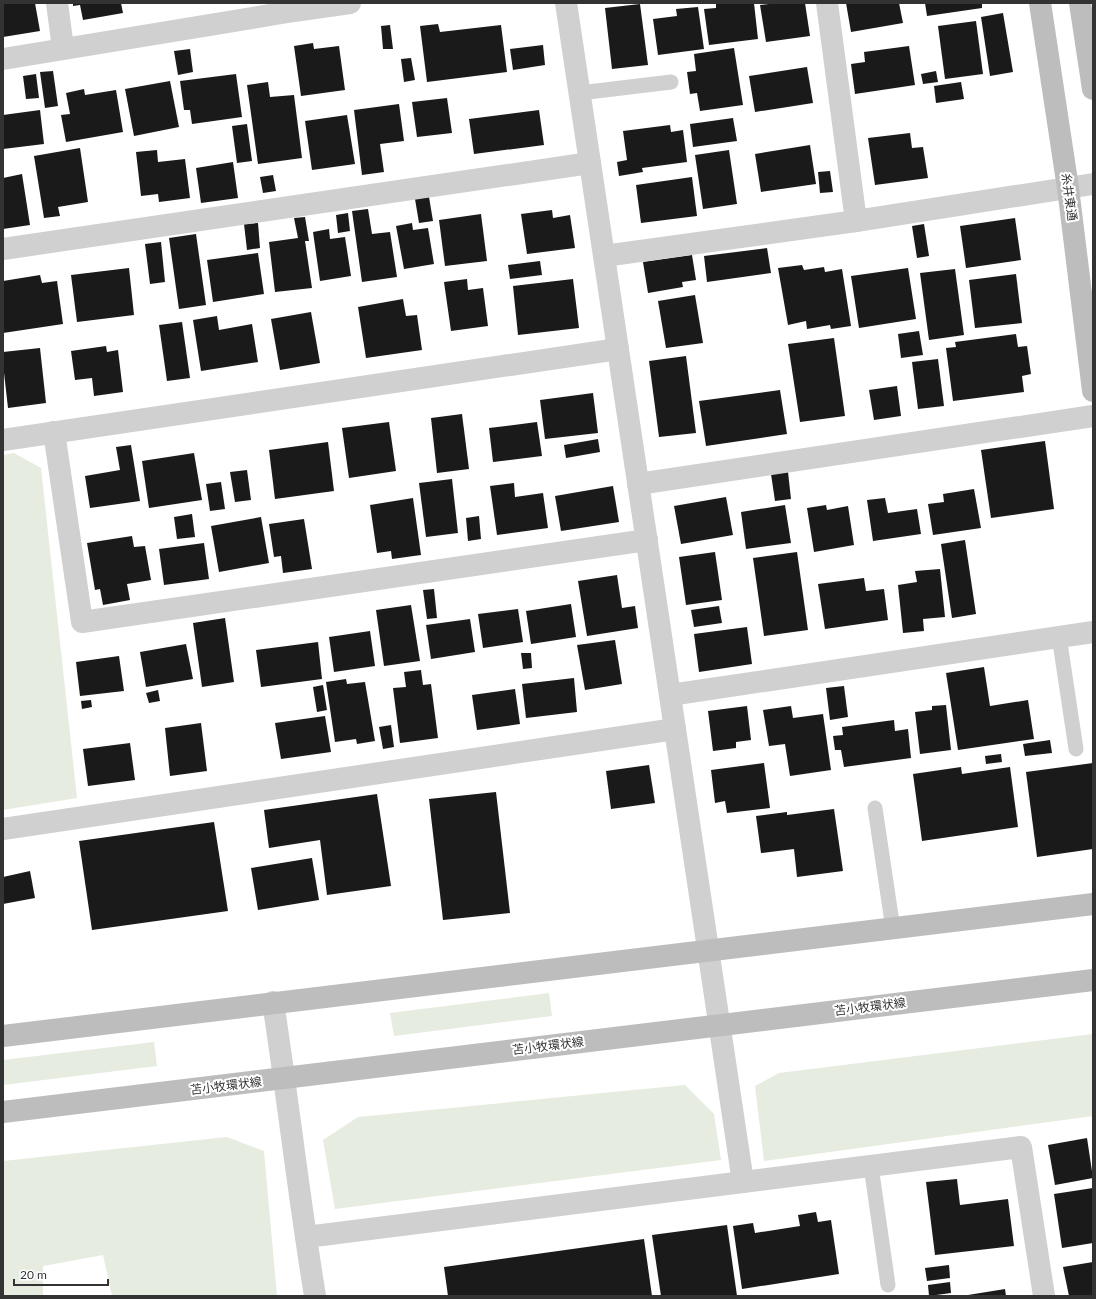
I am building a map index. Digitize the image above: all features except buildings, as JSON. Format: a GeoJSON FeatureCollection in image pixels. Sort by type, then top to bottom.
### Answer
{"type":"FeatureCollection","features":[{"type":"Feature","properties":{"kind":"main road","name":"糸井東通"},"geometry":{"type":"LineString","coordinates":[[1040,3],[1068,188],[1093,391]]}},
{"type":"Feature","properties":{"kind":"main road"},"geometry":{"type":"LineString","coordinates":[[1080,3],[1093,89]]}},
{"type":"Feature","properties":{"kind":"main road"},"geometry":{"type":"LineString","coordinates":[[3,1036],[273,1002],[708,952],[1093,904]]}},
{"type":"Feature","properties":{"kind":"main road","name":"苫小牧環状線"},"geometry":{"type":"LineString","coordinates":[[3,1112],[1093,980]]}},
{"type":"Feature","properties":{"kind":"street"},"geometry":{"type":"LineString","coordinates":[[57,3],[63,48]]}},
{"type":"Feature","properties":{"kind":"street"},"geometry":{"type":"LineString","coordinates":[[3,58],[288,7],[350,3]]}},
{"type":"Feature","properties":{"kind":"street"},"geometry":{"type":"LineString","coordinates":[[566,3],[743,1182]]}},
{"type":"Feature","properties":{"kind":"street"},"geometry":{"type":"LineString","coordinates":[[827,3],[856,221]]}},
{"type":"Feature","properties":{"kind":"street"},"geometry":{"type":"LineString","coordinates":[[3,250],[590,163]]}},
{"type":"Feature","properties":{"kind":"street"},"geometry":{"type":"LineString","coordinates":[[604,256],[856,221],[1093,184]]}},
{"type":"Feature","properties":{"kind":"street"},"geometry":{"type":"LineString","coordinates":[[3,440],[618,349]]}},
{"type":"Feature","properties":{"kind":"street"},"geometry":{"type":"LineString","coordinates":[[638,484],[1093,416]]}},
{"type":"Feature","properties":{"kind":"street"},"geometry":{"type":"LineString","coordinates":[[54,432],[82,622],[647,540]]}},
{"type":"Feature","properties":{"kind":"street"},"geometry":{"type":"LineString","coordinates":[[670,694],[1093,632]]}},
{"type":"Feature","properties":{"kind":"street"},"geometry":{"type":"LineString","coordinates":[[3,829],[675,729]]}},
{"type":"Feature","properties":{"kind":"street"},"geometry":{"type":"LineString","coordinates":[[273,1002],[315,1296]]}},
{"type":"Feature","properties":{"kind":"street"},"geometry":{"type":"LineString","coordinates":[[306,1237],[1021,1147],[1044,1296]]}},
{"type":"Feature","properties":{"kind":"lane"},"geometry":{"type":"LineString","coordinates":[[580,93],[671,82]]}},
{"type":"Feature","properties":{"kind":"lane"},"geometry":{"type":"LineString","coordinates":[[1059,636],[1076,749]]}},
{"type":"Feature","properties":{"kind":"lane"},"geometry":{"type":"LineString","coordinates":[[875,808],[894,929]]}},
{"type":"Feature","properties":{"kind":"lane"},"geometry":{"type":"LineString","coordinates":[[871,1166],[888,1285]]}},
{"type":"Feature","properties":{"kind":"shaded area"},"geometry":{"type":"Polygon","coordinates":[[[14,453],[41,468],[77,798],[3,810],[3,455],[14,453]]]}},
{"type":"Feature","properties":{"kind":"shaded area"},"geometry":{"type":"Polygon","coordinates":[[[549,993],[552,1016],[394,1036],[390,1013],[549,993]]]}},
{"type":"Feature","properties":{"kind":"shaded area"},"geometry":{"type":"Polygon","coordinates":[[[1093,1034],[1093,1116],[764,1161],[755,1086],[779,1073],[1093,1034]]]}},
{"type":"Feature","properties":{"kind":"shaded area"},"geometry":{"type":"Polygon","coordinates":[[[154,1042],[157,1066],[3,1085],[3,1060],[154,1042]]]}},
{"type":"Feature","properties":{"kind":"shaded area"},"geometry":{"type":"Polygon","coordinates":[[[685,1085],[714,1114],[721,1160],[335,1209],[323,1140],[358,1117],[685,1085]]]}},
{"type":"Feature","properties":{"kind":"shaded area"},"geometry":{"type":"Polygon","coordinates":[[[227,1137],[264,1151],[277,1296],[112,1296],[103,1255],[43,1266],[43,1296],[3,1296],[3,1161],[227,1137]]]}}]}
